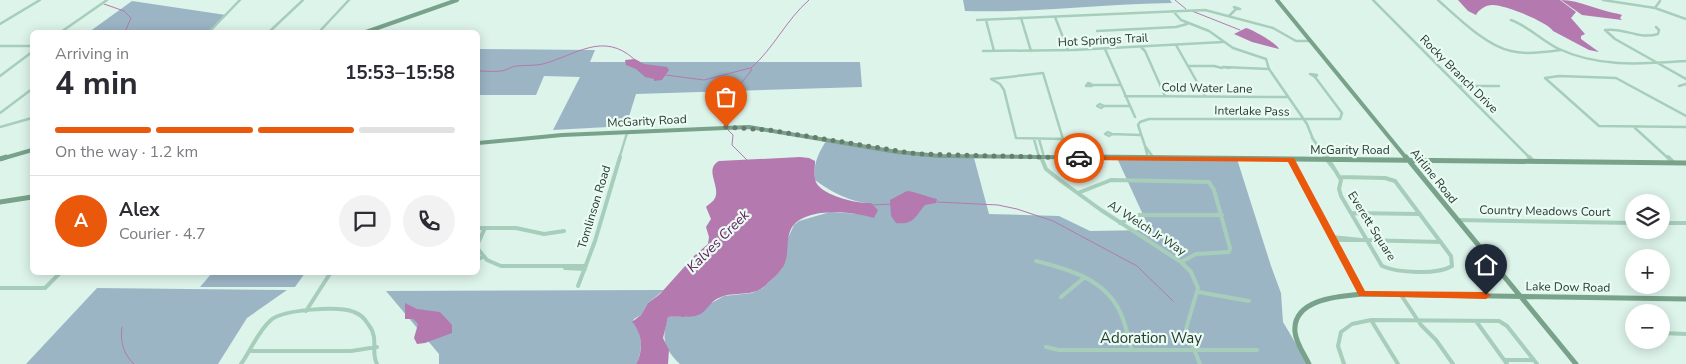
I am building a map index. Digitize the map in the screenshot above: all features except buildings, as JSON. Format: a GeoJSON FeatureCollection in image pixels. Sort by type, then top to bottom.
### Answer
{"type":"FeatureCollection","features":[{"type":"Feature","properties":{"kind":"street"},"geometry":{"type":"LineString","coordinates":[[0,24],[40,0]]}},
{"type":"Feature","properties":{"kind":"street"},"geometry":{"type":"LineString","coordinates":[[63,30],[108,0]]}},
{"type":"Feature","properties":{"kind":"street"},"geometry":{"type":"LineString","coordinates":[[211,30],[240,0]]}},
{"type":"Feature","properties":{"kind":"street"},"geometry":{"type":"LineString","coordinates":[[271,30],[303,0]]}},
{"type":"Feature","properties":{"kind":"street"},"geometry":{"type":"LineString","coordinates":[[321,30],[349,0]]}},
{"type":"Feature","properties":{"kind":"street"},"geometry":{"type":"LineString","coordinates":[[372,30],[457,0]]}},
{"type":"Feature","properties":{"kind":"street","name":"Airline Road"},"geometry":{"type":"LineString","coordinates":[[1277,0],[1576,364]]}},
{"type":"Feature","properties":{"kind":"street","name":"Rocky Branch Drive"},"geometry":{"type":"LineString","coordinates":[[1373,0],[1533,161]]}},
{"type":"Feature","properties":{"kind":"street"},"geometry":{"type":"LineString","coordinates":[[1438,0],[1464,22],[1508,51],[1546,52],[1561,50]]}},
{"type":"Feature","properties":{"kind":"street"},"geometry":{"type":"LineString","coordinates":[[1603,0],[1655,8],[1686,19]]}},
{"type":"Feature","properties":{"kind":"street"},"geometry":{"type":"LineString","coordinates":[[1655,8],[1660,1]]}},
{"type":"Feature","properties":{"kind":"street"},"geometry":{"type":"LineString","coordinates":[[1228,16],[1236,9]]}},
{"type":"Feature","properties":{"kind":"street"},"geometry":{"type":"LineString","coordinates":[[978,20],[1206,10],[1275,29],[1295,40],[1312,42]]}},
{"type":"Feature","properties":{"kind":"street"},"geometry":{"type":"LineString","coordinates":[[1172,11],[1187,24]]}},
{"type":"Feature","properties":{"kind":"street"},"geometry":{"type":"LineString","coordinates":[[1054,16],[1068,50]]}},
{"type":"Feature","properties":{"kind":"street"},"geometry":{"type":"LineString","coordinates":[[1021,18],[1031,51]]}},
{"type":"Feature","properties":{"kind":"street"},"geometry":{"type":"LineString","coordinates":[[986,20],[994,51]]}},
{"type":"Feature","properties":{"kind":"street"},"geometry":{"type":"LineString","coordinates":[[1511,20],[1522,24],[1535,36],[1561,50],[1598,62],[1686,61]]}},
{"type":"Feature","properties":{"kind":"street"},"geometry":{"type":"LineString","coordinates":[[1096,31],[1176,27],[1187,24]]}},
{"type":"Feature","properties":{"kind":"street","name":"Everett Square"},"geometry":{"type":"LineString","coordinates":[[1187,24],[1209,31],[1234,49],[1263,57],[1267,60],[1269,69],[1304,120],[1312,138],[1340,177],[1339,192],[1382,266],[1394,271],[1438,272],[1448,269],[1453,261],[1441,242],[1392,179],[1340,177]]}},
{"type":"Feature","properties":{"kind":"street"},"geometry":{"type":"LineString","coordinates":[[1656,27],[1659,30],[1658,34],[1649,36],[1610,29],[1605,30],[1615,39],[1686,79]]}},
{"type":"Feature","properties":{"kind":"street","name":"Hot Springs Trail"},"geometry":{"type":"LineString","coordinates":[[982,51],[1105,49],[1223,42]]}},
{"type":"Feature","properties":{"kind":"street"},"geometry":{"type":"LineString","coordinates":[[1176,45],[1205,97]]}},
{"type":"Feature","properties":{"kind":"street"},"geometry":{"type":"LineString","coordinates":[[0,46],[30,46]]}},
{"type":"Feature","properties":{"kind":"street"},"geometry":{"type":"LineString","coordinates":[[1140,47],[1145,52],[1164,96]]}},
{"type":"Feature","properties":{"kind":"street"},"geometry":{"type":"LineString","coordinates":[[1105,49],[1129,106],[1135,117],[1141,121],[1138,127],[1150,158]]}},
{"type":"Feature","properties":{"kind":"street"},"geometry":{"type":"LineString","coordinates":[[0,76],[30,54]]}},
{"type":"Feature","properties":{"kind":"street"},"geometry":{"type":"LineString","coordinates":[[1188,66],[1214,66],[1224,69],[1224,66],[1229,68],[1269,69]]}},
{"type":"Feature","properties":{"kind":"street"},"geometry":{"type":"LineString","coordinates":[[1043,73],[1063,139],[1039,139],[1016,138],[1004,90],[1000,84],[991,79],[1043,73]]}},
{"type":"Feature","properties":{"kind":"street"},"geometry":{"type":"LineString","coordinates":[[1686,116],[1616,78],[1559,76],[1545,78],[1599,126],[1634,128],[1686,127]]}},
{"type":"Feature","properties":{"kind":"street","name":"Interlake Pass"},"geometry":{"type":"LineString","coordinates":[[1141,121],[1154,118],[1334,120],[1342,116],[1341,111],[1315,77]]}},
{"type":"Feature","properties":{"kind":"street"},"geometry":{"type":"LineString","coordinates":[[1679,86],[1686,84]]}},
{"type":"Feature","properties":{"kind":"street"},"geometry":{"type":"LineString","coordinates":[[1092,85],[1120,85]]}},
{"type":"Feature","properties":{"kind":"street"},"geometry":{"type":"LineString","coordinates":[[1458,86],[1499,86]]}},
{"type":"Feature","properties":{"kind":"street"},"geometry":{"type":"LineString","coordinates":[[0,113],[30,90]]}},
{"type":"Feature","properties":{"kind":"street","name":"Cold Water Lane"},"geometry":{"type":"LineString","coordinates":[[1125,96],[1288,98]]}},
{"type":"Feature","properties":{"kind":"street"},"geometry":{"type":"LineString","coordinates":[[1104,106],[1129,106]]}},
{"type":"Feature","properties":{"kind":"street"},"geometry":{"type":"LineString","coordinates":[[0,127],[30,119]]}},
{"type":"Feature","properties":{"kind":"street","name":"McGarity Road"},"geometry":{"type":"LineString","coordinates":[[480,143],[523,137],[749,127],[917,154],[1042,157],[1686,163]]}},
{"type":"Feature","properties":{"kind":"street"},"geometry":{"type":"LineString","coordinates":[[1634,128],[1674,162]]}},
{"type":"Feature","properties":{"kind":"street","name":"Tomlinson Road"},"geometry":{"type":"LineString","coordinates":[[578,286],[586,268],[627,133]]}},
{"type":"Feature","properties":{"kind":"street"},"geometry":{"type":"LineString","coordinates":[[1112,134],[1140,135]]}},
{"type":"Feature","properties":{"kind":"street"},"geometry":{"type":"LineString","coordinates":[[1034,139],[1042,157]]}},
{"type":"Feature","properties":{"kind":"street"},"geometry":{"type":"LineString","coordinates":[[1039,139],[1042,157]]}},
{"type":"Feature","properties":{"kind":"street"},"geometry":{"type":"LineString","coordinates":[[0,159],[30,151]]}},
{"type":"Feature","properties":{"kind":"street","name":"AJ Welch Jr Way"},"geometry":{"type":"LineString","coordinates":[[1042,157],[1046,169],[1120,223],[1192,271],[1198,292]]}},
{"type":"Feature","properties":{"kind":"street"},"geometry":{"type":"LineString","coordinates":[[1291,159],[1362,294]]}},
{"type":"Feature","properties":{"kind":"street"},"geometry":{"type":"LineString","coordinates":[[1078,193],[1111,180],[1202,180],[1209,182],[1214,190],[1222,215],[1230,248],[1229,252],[1196,254],[1181,262]]}},
{"type":"Feature","properties":{"kind":"street"},"geometry":{"type":"LineString","coordinates":[[0,202],[30,197]]}},
{"type":"Feature","properties":{"kind":"street"},"geometry":{"type":"LineString","coordinates":[[1350,212],[1420,214]]}},
{"type":"Feature","properties":{"kind":"street"},"geometry":{"type":"LineString","coordinates":[[1120,223],[1140,214],[1222,215]]}},
{"type":"Feature","properties":{"kind":"street","name":"Country Meadows Court"},"geometry":{"type":"LineString","coordinates":[[1457,220],[1625,222]]}},
{"type":"Feature","properties":{"kind":"street"},"geometry":{"type":"LineString","coordinates":[[1670,223],[1686,223]]}},
{"type":"Feature","properties":{"kind":"street"},"geometry":{"type":"LineString","coordinates":[[480,228],[516,228],[544,234],[564,231]]}},
{"type":"Feature","properties":{"kind":"street"},"geometry":{"type":"LineString","coordinates":[[480,239],[485,228]]}},
{"type":"Feature","properties":{"kind":"street"},"geometry":{"type":"LineString","coordinates":[[1332,238],[1441,242]]}},
{"type":"Feature","properties":{"kind":"street"},"geometry":{"type":"LineString","coordinates":[[480,252],[483,257],[495,264],[506,267],[586,268]]}},
{"type":"Feature","properties":{"kind":"street"},"geometry":{"type":"LineString","coordinates":[[1036,261],[1074,271],[1085,277],[1115,302],[1132,350]]}},
{"type":"Feature","properties":{"kind":"street"},"geometry":{"type":"LineString","coordinates":[[0,288],[45,288],[58,275]]}},
{"type":"Feature","properties":{"kind":"street"},"geometry":{"type":"LineString","coordinates":[[306,312],[329,275]]}},
{"type":"Feature","properties":{"kind":"street"},"geometry":{"type":"LineString","coordinates":[[1061,297],[1085,277]]}},
{"type":"Feature","properties":{"kind":"street"},"geometry":{"type":"LineString","coordinates":[[1200,364],[1186,329],[1198,292],[1249,302]]}},
{"type":"Feature","properties":{"kind":"street","name":"Lake Dow Road"},"geometry":{"type":"LineString","coordinates":[[1309,364],[1295,330],[1296,319],[1300,312],[1334,296],[1362,294],[1686,299]]}},
{"type":"Feature","properties":{"kind":"street"},"geometry":{"type":"LineString","coordinates":[[1400,295],[1417,320],[1436,340],[1453,364]]}},
{"type":"Feature","properties":{"kind":"street"},"geometry":{"type":"LineString","coordinates":[[241,364],[274,318],[288,312],[357,312],[373,329],[376,337],[375,358],[377,364]]}},
{"type":"Feature","properties":{"kind":"street"},"geometry":{"type":"LineString","coordinates":[[1371,320],[1398,364]]}},
{"type":"Feature","properties":{"kind":"street"},"geometry":{"type":"LineString","coordinates":[[1344,364],[1337,349],[1339,334],[1350,324],[1371,320],[1499,321],[1504,323],[1535,362]]}},
{"type":"Feature","properties":{"kind":"street"},"geometry":{"type":"LineString","coordinates":[[1475,321],[1506,362],[1535,362]]}},
{"type":"Feature","properties":{"kind":"street"},"geometry":{"type":"LineString","coordinates":[[1670,333],[1686,334]]}},
{"type":"Feature","properties":{"kind":"street"},"geometry":{"type":"LineString","coordinates":[[250,351],[344,351],[377,346]]}},
{"type":"Feature","properties":{"kind":"street","name":"Adoration Way"},"geometry":{"type":"LineString","coordinates":[[1046,347],[1059,350],[1257,350]]}},
{"type":"Feature","properties":{"kind":"shaded area"},"geometry":{"type":"Polygon","coordinates":[[[963,0],[1170,0],[1172,3],[1016,11],[965,11],[963,0]]]}},
{"type":"Feature","properties":{"kind":"shaded area"},"geometry":{"type":"Polygon","coordinates":[[[132,1],[226,15],[212,30],[92,30],[132,1]]]}},
{"type":"Feature","properties":{"kind":"shaded area"},"geometry":{"type":"Polygon","coordinates":[[[480,49],[595,50],[590,62],[860,62],[862,87],[636,94],[626,126],[553,130],[580,77],[544,76],[536,95],[480,95],[480,49]]]}},
{"type":"Feature","properties":{"kind":"shaded area"},"geometry":{"type":"Polygon","coordinates":[[[826,141],[903,153],[974,158],[989,214],[1059,216],[1090,231],[1150,230],[1117,158],[1237,159],[1281,293],[1283,322],[1308,364],[680,364],[670,353],[665,343],[668,317],[686,317],[724,296],[752,293],[763,288],[782,269],[785,262],[788,238],[794,225],[799,221],[830,212],[861,214],[871,203],[864,203],[842,196],[815,180],[817,159],[826,141]]]}},
{"type":"Feature","properties":{"kind":"shaded area"},"geometry":{"type":"Polygon","coordinates":[[[210,275],[304,275],[295,287],[200,287],[210,275]]]}},
{"type":"Feature","properties":{"kind":"shaded area"},"geometry":{"type":"Polygon","coordinates":[[[97,288],[287,290],[247,318],[218,364],[26,364],[97,288]]]}},
{"type":"Feature","properties":{"kind":"shaded area"},"geometry":{"type":"Polygon","coordinates":[[[664,290],[648,303],[641,315],[634,319],[633,323],[639,332],[641,343],[640,354],[636,364],[439,364],[439,354],[386,291],[664,290]]]}},
{"type":"Feature","properties":{"kind":"water"},"geometry":{"type":"Polygon","coordinates":[[[1458,0],[1560,0],[1576,12],[1571,18],[1585,34],[1581,36],[1581,39],[1599,52],[1589,50],[1553,31],[1543,23],[1515,10],[1498,5],[1490,5],[1480,10],[1476,15],[1468,11],[1458,0]]]}},
{"type":"Feature","properties":{"kind":"water"},"geometry":{"type":"Polygon","coordinates":[[[1561,0],[1568,0],[1619,14],[1622,15],[1620,18],[1622,20],[1582,15],[1561,0]]]}},
{"type":"Feature","properties":{"kind":"water"},"geometry":{"type":"Polygon","coordinates":[[[1246,28],[1269,40],[1279,49],[1252,42],[1234,34],[1246,28]]]}},
{"type":"Feature","properties":{"kind":"water"},"geometry":{"type":"Polygon","coordinates":[[[635,59],[644,64],[667,67],[669,70],[662,80],[654,81],[654,79],[645,77],[636,69],[626,65],[625,60],[635,59]]]}},
{"type":"Feature","properties":{"kind":"water"},"geometry":{"type":"Polygon","coordinates":[[[800,157],[815,161],[815,179],[821,188],[834,196],[871,203],[878,210],[874,218],[842,212],[830,212],[806,217],[797,222],[789,233],[784,266],[763,288],[757,291],[721,297],[698,315],[668,317],[663,338],[669,350],[668,364],[636,364],[639,359],[641,342],[638,331],[632,322],[641,315],[648,303],[660,294],[695,255],[708,244],[709,237],[706,227],[711,219],[706,207],[716,195],[712,172],[715,164],[719,161],[800,157]]]}},
{"type":"Feature","properties":{"kind":"water"},"geometry":{"type":"Polygon","coordinates":[[[907,191],[937,199],[936,203],[925,205],[907,223],[896,223],[891,216],[890,200],[907,191]]]}},
{"type":"Feature","properties":{"kind":"water"},"geometry":{"type":"Polygon","coordinates":[[[405,303],[417,309],[440,312],[452,325],[452,333],[417,344],[414,338],[418,324],[413,319],[405,319],[405,303]]]}},
{"type":"Feature","properties":{"kind":"waterway","name":"Kalves Creek"},"geometry":{"type":"LineString","coordinates":[[728,125],[730,100],[738,87],[793,16],[809,0]]}},
{"type":"Feature","properties":{"kind":"waterway"},"geometry":{"type":"LineString","coordinates":[[1175,0],[1186,9]]}},
{"type":"Feature","properties":{"kind":"waterway"},"geometry":{"type":"LineString","coordinates":[[104,4],[124,11],[131,18],[126,30]]}},
{"type":"Feature","properties":{"kind":"waterway"},"geometry":{"type":"LineString","coordinates":[[1192,11],[1240,30]]}},
{"type":"Feature","properties":{"kind":"waterway"},"geometry":{"type":"LineString","coordinates":[[480,71],[501,71],[516,66],[543,64],[578,51],[600,46],[623,51],[634,59]]}},
{"type":"Feature","properties":{"kind":"waterway"},"geometry":{"type":"LineString","coordinates":[[666,75],[704,80],[750,68]]}},
{"type":"Feature","properties":{"kind":"waterway","name":"Kalves Creek"},"geometry":{"type":"LineString","coordinates":[[728,130],[733,135],[732,145],[747,160]]}},
{"type":"Feature","properties":{"kind":"waterway"},"geometry":{"type":"LineString","coordinates":[[937,202],[998,205],[1053,221],[1137,266],[1173,301]]}},
{"type":"Feature","properties":{"kind":"waterway"},"geometry":{"type":"LineString","coordinates":[[872,205],[893,204]]}},
{"type":"Feature","properties":{"kind":"waterway"},"geometry":{"type":"LineString","coordinates":[[122,327],[123,347],[127,356],[134,364]]}},
{"type":"Feature","properties":{"kind":"way so far"},"geometry":{"type":"LineString","coordinates":[[726,127],[749,127],[917,154],[1079,158]]}},
{"type":"Feature","properties":{"kind":"route"},"geometry":{"type":"LineString","coordinates":[[1079,158],[1291,159],[1362,294],[1486,295]]}}]}
